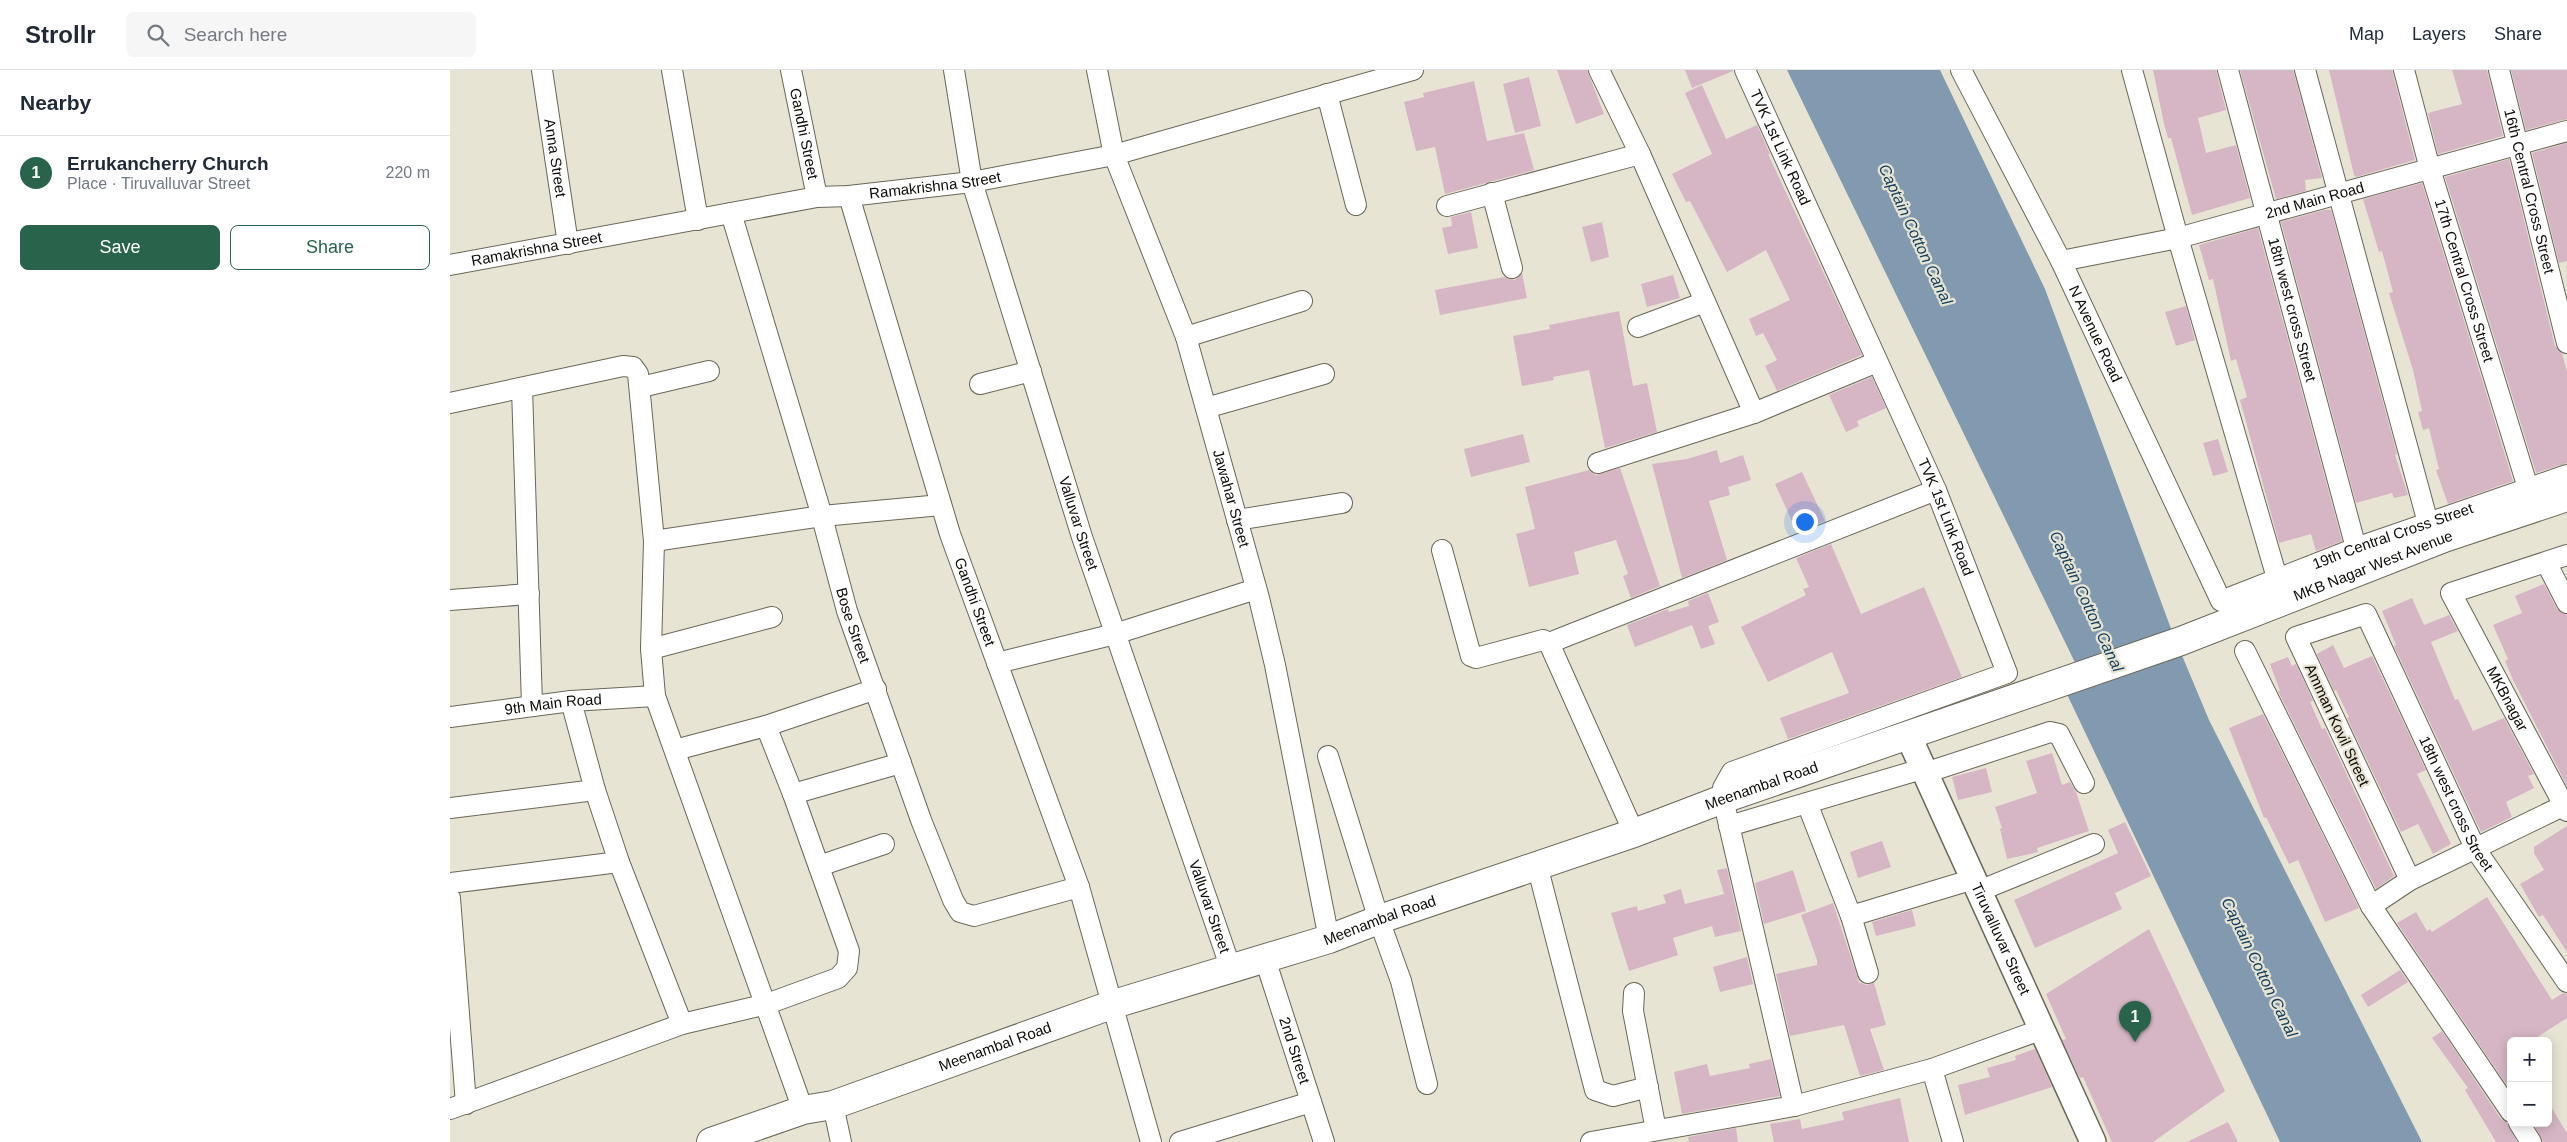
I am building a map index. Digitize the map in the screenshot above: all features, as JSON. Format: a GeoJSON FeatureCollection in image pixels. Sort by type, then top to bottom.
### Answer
{"type":"FeatureCollection","features":[{"type":"Feature","properties":{"kind":"main road","name":"MKB Nagar West Avenue"},"geometry":{"type":"LineString","coordinates":[[2046,688],[2180,641],[2444,538],[2566,483]]}},
{"type":"Feature","properties":{"kind":"main road","name":"Meenambal Road"},"geometry":{"type":"LineString","coordinates":[[711,1142],[803,1110],[833,1105],[1114,1004],[1329,938],[1634,833],[1723,799],[2046,688]]}},
{"type":"Feature","properties":{"kind":"street","name":"Anna Street"},"geometry":{"type":"LineString","coordinates":[[542,70],[568,244]]}},
{"type":"Feature","properties":{"kind":"street"},"geometry":{"type":"LineString","coordinates":[[672,70],[698,220]]}},
{"type":"Feature","properties":{"kind":"street","name":"Gandhi Street"},"geometry":{"type":"LineString","coordinates":[[791,70],[817,197]]}},
{"type":"Feature","properties":{"kind":"street","name":"Valluvar Street"},"geometry":{"type":"LineString","coordinates":[[954,70],[972,182],[1082,537],[1231,969]]}},
{"type":"Feature","properties":{"kind":"street","name":"Jawahar Street"},"geometry":{"type":"LineString","coordinates":[[1097,70],[1114,155],[1186,337],[1256,589],[1275,665],[1329,938]]}},
{"type":"Feature","properties":{"kind":"street","name":"Ramakrishna Street"},"geometry":{"type":"LineString","coordinates":[[450,265],[817,197],[849,196],[972,182],[1114,155],[1413,70]]}},
{"type":"Feature","properties":{"kind":"street"},"geometry":{"type":"LineString","coordinates":[[1599,70],[1640,154],[1754,413]]}},
{"type":"Feature","properties":{"kind":"street","name":"TVK 1st Link Road"},"geometry":{"type":"LineString","coordinates":[[1723,799],[1723,788],[1732,772],[2006,673],[1936,490],[1745,70]]}},
{"type":"Feature","properties":{"kind":"street","name":"N Avenue Road"},"geometry":{"type":"LineString","coordinates":[[1961,70],[2061,261],[2221,601]]}},
{"type":"Feature","properties":{"kind":"street"},"geometry":{"type":"LineString","coordinates":[[2132,70],[2178,238],[2277,578]]}},
{"type":"Feature","properties":{"kind":"street","name":"18th west cross Street"},"geometry":{"type":"LineString","coordinates":[[2228,70],[2268,213],[2356,548]]}},
{"type":"Feature","properties":{"kind":"street"},"geometry":{"type":"LineString","coordinates":[[2305,70],[2428,523]]}},
{"type":"Feature","properties":{"kind":"street","name":"17th Central Cross Street"},"geometry":{"type":"LineString","coordinates":[[2404,70],[2430,169],[2528,488]]}},
{"type":"Feature","properties":{"kind":"street","name":"16th Central Cross Street"},"geometry":{"type":"LineString","coordinates":[[2498,70],[2519,144],[2567,343]]}},
{"type":"Feature","properties":{"kind":"street"},"geometry":{"type":"LineString","coordinates":[[1328,94],[1356,205]]}},
{"type":"Feature","properties":{"kind":"street","name":"2nd Main Road"},"geometry":{"type":"LineString","coordinates":[[2061,261],[2178,238],[2567,131]]}},
{"type":"Feature","properties":{"kind":"street"},"geometry":{"type":"LineString","coordinates":[[1448,206],[1640,154]]}},
{"type":"Feature","properties":{"kind":"street"},"geometry":{"type":"LineString","coordinates":[[1492,193],[1512,268]]}},
{"type":"Feature","properties":{"kind":"street","name":"Gandhi Street"},"geometry":{"type":"LineString","coordinates":[[849,196],[941,505],[1079,887],[1114,1004],[1151,1142]]}},
{"type":"Feature","properties":{"kind":"street","name":"Bose Street"},"geometry":{"type":"LineString","coordinates":[[731,213],[822,516],[847,611],[924,829],[952,900],[960,912],[974,916],[1079,887]]}},
{"type":"Feature","properties":{"kind":"street"},"geometry":{"type":"LineString","coordinates":[[1186,337],[1302,301]]}},
{"type":"Feature","properties":{"kind":"street"},"geometry":{"type":"LineString","coordinates":[[1638,327],[1705,302]]}},
{"type":"Feature","properties":{"kind":"street"},"geometry":{"type":"LineString","coordinates":[[1598,463],[1754,413],[1877,362]]}},
{"type":"Feature","properties":{"kind":"street"},"geometry":{"type":"LineString","coordinates":[[450,403],[623,366],[633,368],[638,374],[641,387],[654,541],[651,649],[655,696],[767,1004],[803,1110]]}},
{"type":"Feature","properties":{"kind":"street"},"geometry":{"type":"LineString","coordinates":[[641,387],[709,371]]}},
{"type":"Feature","properties":{"kind":"street"},"geometry":{"type":"LineString","coordinates":[[980,384],[1031,371]]}},
{"type":"Feature","properties":{"kind":"street"},"geometry":{"type":"LineString","coordinates":[[1206,408],[1324,374]]}},
{"type":"Feature","properties":{"kind":"street"},"geometry":{"type":"LineString","coordinates":[[522,388],[532,706]]}},
{"type":"Feature","properties":{"kind":"street","name":"19th Central Cross Street"},"geometry":{"type":"LineString","coordinates":[[2221,601],[2356,548],[2528,488],[2566,483]]}},
{"type":"Feature","properties":{"kind":"street"},"geometry":{"type":"LineString","coordinates":[[1549,643],[1936,490]]}},
{"type":"Feature","properties":{"kind":"street"},"geometry":{"type":"LineString","coordinates":[[1237,520],[1342,503]]}},
{"type":"Feature","properties":{"kind":"street"},"geometry":{"type":"LineString","coordinates":[[654,541],[822,516],[941,505]]}},
{"type":"Feature","properties":{"kind":"street"},"geometry":{"type":"LineString","coordinates":[[1442,550],[1471,656],[1476,658],[1543,640],[1549,643],[1634,833]]}},
{"type":"Feature","properties":{"kind":"street"},"geometry":{"type":"LineString","coordinates":[[2567,555],[2546,564],[2567,604]]}},
{"type":"Feature","properties":{"kind":"street","name":"MKBnagar"},"geometry":{"type":"LineString","coordinates":[[2546,564],[2451,593],[2566,807]]}},
{"type":"Feature","properties":{"kind":"street"},"geometry":{"type":"LineString","coordinates":[[997,663],[1115,634],[1256,589]]}},
{"type":"Feature","properties":{"kind":"street"},"geometry":{"type":"LineString","coordinates":[[450,600],[528,594]]}},
{"type":"Feature","properties":{"kind":"street","name":"18th west cross Street"},"geometry":{"type":"LineString","coordinates":[[2366,614],[2476,850],[2567,982]]}},
{"type":"Feature","properties":{"kind":"street","name":"Amman Kovil Street"},"geometry":{"type":"LineString","coordinates":[[2366,614],[2296,637],[2410,880]]}},
{"type":"Feature","properties":{"kind":"street"},"geometry":{"type":"LineString","coordinates":[[651,649],[772,617]]}},
{"type":"Feature","properties":{"kind":"street"},"geometry":{"type":"LineString","coordinates":[[2245,651],[2371,906],[2507,1106]]}},
{"type":"Feature","properties":{"kind":"street"},"geometry":{"type":"LineString","coordinates":[[675,750],[766,726],[876,689]]}},
{"type":"Feature","properties":{"kind":"street","name":"9th Main Road"},"geometry":{"type":"LineString","coordinates":[[450,717],[571,701],[655,696]]}},
{"type":"Feature","properties":{"kind":"street"},"geometry":{"type":"LineString","coordinates":[[571,701],[595,790],[619,862],[682,1024]]}},
{"type":"Feature","properties":{"kind":"street"},"geometry":{"type":"LineString","coordinates":[[450,898],[458,1106],[682,1024],[767,1004],[838,978],[847,968],[849,951],[793,794],[766,726]]}},
{"type":"Feature","properties":{"kind":"street"},"geometry":{"type":"LineString","coordinates":[[1729,826],[1924,771],[2050,732],[2059,734],[2064,741],[2084,783]]}},
{"type":"Feature","properties":{"kind":"street","name":"Tiruvalluvar Street"},"geometry":{"type":"LineString","coordinates":[[1908,736],[2093,1142]]}},
{"type":"Feature","properties":{"kind":"street"},"geometry":{"type":"LineString","coordinates":[[1328,756],[1379,920],[1401,980],[1427,1084]]}},
{"type":"Feature","properties":{"kind":"street"},"geometry":{"type":"LineString","coordinates":[[793,794],[901,763]]}},
{"type":"Feature","properties":{"kind":"street"},"geometry":{"type":"LineString","coordinates":[[450,808],[595,790]]}},
{"type":"Feature","properties":{"kind":"street"},"geometry":{"type":"LineString","coordinates":[[1723,799],[1794,1106]]}},
{"type":"Feature","properties":{"kind":"street"},"geometry":{"type":"LineString","coordinates":[[1807,803],[1852,916],[1868,973]]}},
{"type":"Feature","properties":{"kind":"street"},"geometry":{"type":"LineString","coordinates":[[2371,906],[2410,880],[2566,807]]}},
{"type":"Feature","properties":{"kind":"street"},"geometry":{"type":"LineString","coordinates":[[819,866],[884,844]]}},
{"type":"Feature","properties":{"kind":"street"},"geometry":{"type":"LineString","coordinates":[[1852,916],[1976,885],[2094,844]]}},
{"type":"Feature","properties":{"kind":"street"},"geometry":{"type":"LineString","coordinates":[[450,883],[619,862]]}},
{"type":"Feature","properties":{"kind":"street"},"geometry":{"type":"LineString","coordinates":[[1537,865],[1595,1090],[1613,1096],[1648,1088]]}},
{"type":"Feature","properties":{"kind":"street","name":"2nd Street"},"geometry":{"type":"LineString","coordinates":[[1265,958],[1324,1142]]}},
{"type":"Feature","properties":{"kind":"street"},"geometry":{"type":"LineString","coordinates":[[1634,993],[1633,1011],[1656,1130]]}},
{"type":"Feature","properties":{"kind":"street"},"geometry":{"type":"LineString","coordinates":[[1591,1142],[1794,1106],[1932,1069],[2042,1029]]}},
{"type":"Feature","properties":{"kind":"street"},"geometry":{"type":"LineString","coordinates":[[1932,1069],[1953,1142]]}},
{"type":"Feature","properties":{"kind":"street"},"geometry":{"type":"LineString","coordinates":[[1180,1142],[1311,1102]]}},
{"type":"Feature","properties":{"kind":"street"},"geometry":{"type":"LineString","coordinates":[[833,1105],[841,1142]]}},
{"type":"Feature","properties":{"kind":"street"},"geometry":{"type":"LineString","coordinates":[[2522,1127],[2531,1142]]}},
{"type":"Feature","properties":{"kind":"water","name":"Captain Cotton Canal"},"geometry":{"type":"Polygon","coordinates":[[[1787,70],[1940,70],[2045,289],[2173,634],[2209,720],[2422,1142],[2280,1142],[2064,688],[2082,677],[1787,70]]]}},
{"type":"Feature","properties":{"kind":"building"},"geometry":{"type":"Polygon","coordinates":[[[1557,70],[1587,70],[1604,114],[1576,124],[1557,70]]]}},
{"type":"Feature","properties":{"kind":"building"},"geometry":{"type":"Polygon","coordinates":[[[1685,70],[1733,70],[1733,71],[1692,88],[1685,70]]]}},
{"type":"Feature","properties":{"kind":"building"},"geometry":{"type":"Polygon","coordinates":[[[2153,70],[2216,70],[2226,110],[2198,118],[2206,153],[2236,145],[2250,198],[2192,215],[2171,138],[2168,138],[2164,124],[2153,70]]]}},
{"type":"Feature","properties":{"kind":"building"},"geometry":{"type":"Polygon","coordinates":[[[2240,70],[2293,70],[2322,178],[2305,180],[2306,191],[2276,199],[2240,70]]]}},
{"type":"Feature","properties":{"kind":"building"},"geometry":{"type":"Polygon","coordinates":[[[2329,70],[2392,70],[2415,160],[2356,177],[2354,175],[2329,70]]]}},
{"type":"Feature","properties":{"kind":"building"},"geometry":{"type":"Polygon","coordinates":[[[2452,70],[2487,70],[2503,136],[2438,154],[2428,113],[2462,104],[2452,70]]]}},
{"type":"Feature","properties":{"kind":"building"},"geometry":{"type":"Polygon","coordinates":[[[2511,70],[2567,70],[2567,119],[2526,130],[2511,70]]]}},
{"type":"Feature","properties":{"kind":"building"},"geometry":{"type":"Polygon","coordinates":[[[1529,77],[1541,126],[1515,133],[1503,84],[1529,77]]]}},
{"type":"Feature","properties":{"kind":"building"},"geometry":{"type":"Polygon","coordinates":[[[1474,81],[1487,141],[1524,133],[1534,170],[1445,194],[1435,147],[1416,151],[1404,102],[1424,97],[1423,93],[1474,81]]]}},
{"type":"Feature","properties":{"kind":"building"},"geometry":{"type":"Polygon","coordinates":[[[1702,85],[1726,139],[1757,125],[1770,154],[1768,154],[1862,355],[1777,391],[1765,366],[1777,360],[1763,333],[1756,336],[1749,319],[1790,300],[1766,250],[1727,272],[1690,201],[1686,202],[1672,174],[1712,154],[1685,93],[1702,85]]]}},
{"type":"Feature","properties":{"kind":"building"},"geometry":{"type":"Polygon","coordinates":[[[2567,143],[2567,261],[2559,263],[2532,153],[2567,143]]]}},
{"type":"Feature","properties":{"kind":"building"},"geometry":{"type":"Polygon","coordinates":[[[2509,159],[2555,346],[2562,353],[2567,372],[2567,463],[2536,473],[2445,177],[2509,159]]]}},
{"type":"Feature","properties":{"kind":"building"},"geometry":{"type":"Polygon","coordinates":[[[2422,183],[2513,481],[2448,504],[2436,470],[2439,469],[2429,428],[2423,430],[2418,412],[2422,411],[2413,370],[2389,293],[2393,292],[2382,251],[2379,252],[2363,199],[2422,183]]]}},
{"type":"Feature","properties":{"kind":"building"},"geometry":{"type":"Polygon","coordinates":[[[2324,210],[2331,210],[2397,454],[2395,455],[2408,495],[2394,498],[2392,493],[2356,503],[2281,222],[2324,210]]]}},
{"type":"Feature","properties":{"kind":"building"},"geometry":{"type":"Polygon","coordinates":[[[1471,212],[1478,248],[1448,254],[1442,228],[1452,226],[1451,217],[1471,212]]]}},
{"type":"Feature","properties":{"kind":"building"},"geometry":{"type":"Polygon","coordinates":[[[1602,222],[1609,257],[1591,262],[1582,227],[1602,222]]]}},
{"type":"Feature","properties":{"kind":"building"},"geometry":{"type":"Polygon","coordinates":[[[2258,228],[2342,541],[2316,551],[2311,534],[2279,543],[2240,400],[2247,397],[2236,359],[2231,361],[2213,279],[2209,280],[2199,245],[2258,228]]]}},
{"type":"Feature","properties":{"kind":"building"},"geometry":{"type":"Polygon","coordinates":[[[1522,273],[1527,298],[1440,315],[1435,290],[1504,277],[1515,280],[1522,273]]]}},
{"type":"Feature","properties":{"kind":"building"},"geometry":{"type":"Polygon","coordinates":[[[1673,275],[1680,298],[1647,307],[1641,284],[1673,275]]]}},
{"type":"Feature","properties":{"kind":"building"},"geometry":{"type":"Polygon","coordinates":[[[2186,306],[2195,340],[2176,346],[2165,312],[2186,306]]]}},
{"type":"Feature","properties":{"kind":"building"},"geometry":{"type":"Polygon","coordinates":[[[1619,311],[1633,386],[1647,383],[1657,432],[1605,448],[1589,370],[1553,377],[1554,380],[1522,386],[1513,336],[1550,329],[1549,325],[1619,311]]]}},
{"type":"Feature","properties":{"kind":"building"},"geometry":{"type":"Polygon","coordinates":[[[1872,377],[1886,408],[1857,421],[1859,426],[1846,432],[1829,395],[1872,377]]]}},
{"type":"Feature","properties":{"kind":"building"},"geometry":{"type":"Polygon","coordinates":[[[1523,434],[1530,462],[1471,477],[1464,449],[1523,434]]]}},
{"type":"Feature","properties":{"kind":"building"},"geometry":{"type":"Polygon","coordinates":[[[2218,439],[2228,472],[2213,476],[2203,443],[2218,439]]]}},
{"type":"Feature","properties":{"kind":"building"},"geometry":{"type":"Polygon","coordinates":[[[1717,450],[1720,463],[1743,455],[1751,480],[1728,487],[1730,495],[1709,501],[1727,560],[1682,578],[1652,464],[1687,459],[1717,450]]]}},
{"type":"Feature","properties":{"kind":"building"},"geometry":{"type":"Polygon","coordinates":[[[1620,468],[1660,586],[1631,598],[1623,576],[1628,574],[1616,540],[1574,552],[1579,574],[1529,587],[1516,534],[1535,529],[1525,487],[1589,470],[1596,475],[1620,468]]]}},
{"type":"Feature","properties":{"kind":"building"},"geometry":{"type":"Polygon","coordinates":[[[1802,472],[1825,521],[1797,532],[1775,484],[1802,472]]]}},
{"type":"Feature","properties":{"kind":"building"},"geometry":{"type":"Polygon","coordinates":[[[1831,544],[1861,614],[1924,587],[1962,677],[1788,739],[1780,718],[1849,693],[1832,652],[1768,682],[1741,627],[1806,595],[1803,589],[1809,587],[1796,558],[1831,544]]]}},
{"type":"Feature","properties":{"kind":"building"},"geometry":{"type":"Polygon","coordinates":[[[2544,584],[2557,609],[2567,615],[2567,786],[2513,680],[2505,661],[2508,659],[2493,625],[2522,613],[2515,596],[2544,584]]]}},
{"type":"Feature","properties":{"kind":"building"},"geometry":{"type":"Polygon","coordinates":[[[1708,593],[1719,622],[1708,626],[1715,644],[1701,649],[1692,625],[1635,647],[1627,625],[1668,609],[1669,612],[1689,606],[1688,601],[1708,593]]]}},
{"type":"Feature","properties":{"kind":"building"},"geometry":{"type":"Polygon","coordinates":[[[2412,598],[2424,625],[2449,615],[2458,631],[2431,642],[2455,700],[2458,699],[2473,731],[2504,718],[2534,774],[2528,776],[2534,788],[2506,802],[2512,817],[2481,832],[2394,646],[2396,645],[2382,611],[2412,598]]]}},
{"type":"Feature","properties":{"kind":"building"},"geometry":{"type":"Polygon","coordinates":[[[2333,645],[2344,668],[2372,656],[2426,770],[2417,774],[2451,844],[2433,854],[2418,824],[2401,832],[2347,718],[2349,717],[2336,690],[2334,691],[2317,654],[2333,645]]]}},
{"type":"Feature","properties":{"kind":"building"},"geometry":{"type":"Polygon","coordinates":[[[2288,657],[2292,666],[2296,664],[2313,701],[2310,702],[2322,729],[2325,728],[2394,876],[2376,889],[2278,691],[2280,691],[2270,664],[2288,657]]]}},
{"type":"Feature","properties":{"kind":"building"},"geometry":{"type":"Polygon","coordinates":[[[2263,714],[2359,908],[2325,922],[2298,860],[2289,864],[2266,817],[2264,818],[2229,728],[2263,714]]]}},
{"type":"Feature","properties":{"kind":"building"},"geometry":{"type":"Polygon","coordinates":[[[2052,753],[2062,785],[2070,782],[2076,792],[2089,831],[2037,848],[2038,852],[2007,859],[2000,829],[2002,828],[1995,807],[2037,793],[2026,761],[2052,753]]]}},
{"type":"Feature","properties":{"kind":"building"},"geometry":{"type":"Polygon","coordinates":[[[1986,768],[1992,792],[1958,800],[1952,777],[1986,768]]]}},
{"type":"Feature","properties":{"kind":"building"},"geometry":{"type":"Polygon","coordinates":[[[2125,822],[2151,876],[2115,893],[2122,909],[2035,948],[2014,900],[2118,853],[2108,830],[2125,822]]]}},
{"type":"Feature","properties":{"kind":"building"},"geometry":{"type":"Polygon","coordinates":[[[2567,826],[2567,952],[2543,915],[2539,917],[2520,884],[2544,870],[2534,853],[2534,847],[2567,826]]]}},
{"type":"Feature","properties":{"kind":"building"},"geometry":{"type":"Polygon","coordinates":[[[1882,841],[1891,867],[1858,878],[1850,852],[1882,841]]]}},
{"type":"Feature","properties":{"kind":"building"},"geometry":{"type":"Polygon","coordinates":[[[1727,868],[1741,931],[1715,937],[1712,926],[1673,938],[1678,955],[1629,971],[1611,913],[1637,906],[1638,911],[1666,903],[1663,895],[1681,889],[1685,904],[1724,894],[1717,870],[1727,868]]]}},
{"type":"Feature","properties":{"kind":"building"},"geometry":{"type":"Polygon","coordinates":[[[1793,870],[1806,911],[1764,924],[1755,883],[1793,870]]]}},
{"type":"Feature","properties":{"kind":"building"},"geometry":{"type":"Polygon","coordinates":[[[2487,897],[2552,1000],[2563,993],[2567,994],[2567,1018],[2537,1037],[2507,1037],[2506,1084],[2397,923],[2416,912],[2427,931],[2430,929],[2432,932],[2487,897]]]}},
{"type":"Feature","properties":{"kind":"building"},"geometry":{"type":"Polygon","coordinates":[[[1833,903],[1859,982],[1866,985],[1874,983],[1886,1025],[1870,1029],[1884,1070],[1860,1076],[1844,1025],[1790,1036],[1776,974],[1817,965],[1817,960],[1801,915],[1833,903]]]}},
{"type":"Feature","properties":{"kind":"building"},"geometry":{"type":"Polygon","coordinates":[[[1912,910],[1916,926],[1876,936],[1872,922],[1912,910]]]}},
{"type":"Feature","properties":{"kind":"building"},"geometry":{"type":"Polygon","coordinates":[[[2149,929],[2225,1091],[2153,1142],[2112,1142],[2083,1077],[2080,1078],[2062,1040],[2066,1039],[2046,994],[2149,929]]]}},
{"type":"Feature","properties":{"kind":"building"},"geometry":{"type":"Polygon","coordinates":[[[1747,957],[1753,984],[1720,992],[1713,967],[1747,957]]]}},
{"type":"Feature","properties":{"kind":"building"},"geometry":{"type":"Polygon","coordinates":[[[2400,970],[2408,982],[2368,1007],[2361,995],[2400,970]]]}},
{"type":"Feature","properties":{"kind":"building"},"geometry":{"type":"Polygon","coordinates":[[[2442,1031],[2501,1119],[2507,1123],[2507,1127],[2509,1127],[2517,1142],[2496,1142],[2465,1090],[2468,1088],[2432,1038],[2442,1031]]]}},
{"type":"Feature","properties":{"kind":"building"},"geometry":{"type":"Polygon","coordinates":[[[2035,1049],[2052,1087],[1965,1115],[1958,1085],[1990,1077],[1987,1068],[2016,1060],[2015,1056],[2035,1049]]]}},
{"type":"Feature","properties":{"kind":"building"},"geometry":{"type":"Polygon","coordinates":[[[1771,1059],[1780,1096],[1682,1114],[1674,1072],[1707,1064],[1710,1076],[1750,1068],[1749,1064],[1771,1059]]]}},
{"type":"Feature","properties":{"kind":"building"},"geometry":{"type":"Polygon","coordinates":[[[1900,1098],[1909,1142],[1774,1142],[1770,1124],[1800,1119],[1802,1129],[1844,1120],[1842,1112],[1900,1098]]]}},
{"type":"Feature","properties":{"kind":"building"},"geometry":{"type":"Polygon","coordinates":[[[2552,1109],[2567,1133],[2567,1142],[2543,1142],[2535,1127],[2552,1127],[2552,1109]]]}},
{"type":"Feature","properties":{"kind":"building"},"geometry":{"type":"Polygon","coordinates":[[[2228,1122],[2238,1142],[2187,1142],[2228,1122]]]}},
{"type":"Feature","properties":{"kind":"building"},"geometry":{"type":"Polygon","coordinates":[[[1736,1128],[1738,1142],[1689,1142],[1688,1137],[1736,1128]]]}},
{"type":"Feature","properties":{"kind":"place","name":"Errukancherry Church"},"geometry":{"type":"Point","coordinates":[2135,1042]}}]}
